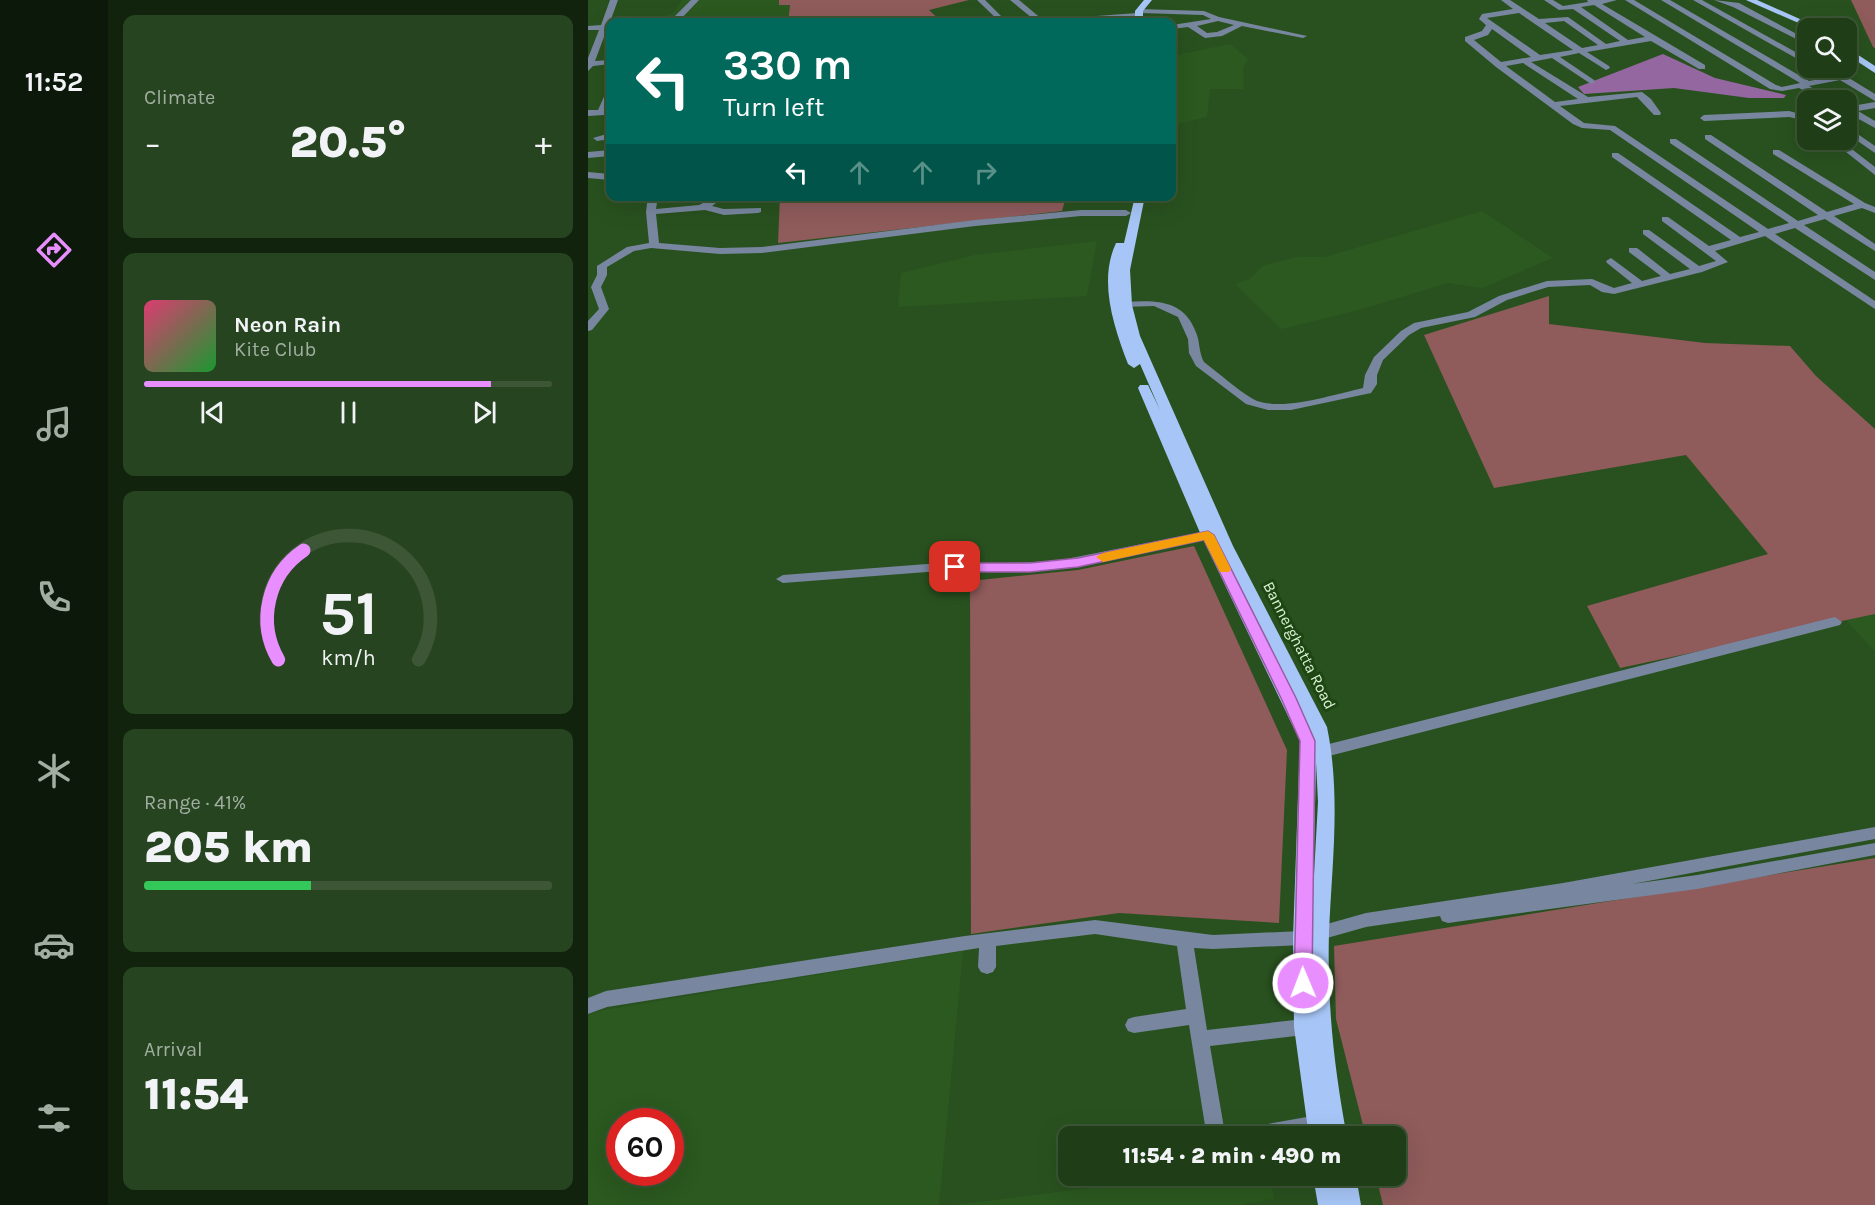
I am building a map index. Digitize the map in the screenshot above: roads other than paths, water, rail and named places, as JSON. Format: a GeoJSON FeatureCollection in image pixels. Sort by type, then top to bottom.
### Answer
{"type":"FeatureCollection","features":[{"type":"Feature","properties":{"kind":"main road"},"geometry":{"type":"LineString","coordinates":[[1136,17],[1135,5],[1140,0]]}},
{"type":"Feature","properties":{"kind":"main road"},"geometry":{"type":"LineString","coordinates":[[1136,17],[1148,0]]}},
{"type":"Feature","properties":{"kind":"main road"},"geometry":{"type":"LineString","coordinates":[[1750,0],[1797,20]]}},
{"type":"Feature","properties":{"kind":"main road"},"geometry":{"type":"LineString","coordinates":[[1857,58],[1875,70]]}},
{"type":"Feature","properties":{"kind":"main road","name":"Bannerghatta Road"},"geometry":{"type":"LineString","coordinates":[[1128,201],[1114,267],[1114,306],[1123,339],[1308,741],[1302,938],[1304,1027],[1321,1121]]}},
{"type":"Feature","properties":{"kind":"main road","name":"Bannerghatta Road"},"geometry":{"type":"LineString","coordinates":[[1139,201],[1124,270],[1126,305],[1134,336],[1214,534],[1310,707],[1319,726],[1325,751],[1326,790],[1320,934],[1321,1121]]}},
{"type":"Feature","properties":{"kind":"main road"},"geometry":{"type":"LineString","coordinates":[[1326,1186],[1329,1205]]}},
{"type":"Feature","properties":{"kind":"main road"},"geometry":{"type":"LineString","coordinates":[[1347,1186],[1350,1205]]}},
{"type":"Feature","properties":{"kind":"street"},"geometry":{"type":"LineString","coordinates":[[610,18],[614,0]]}},
{"type":"Feature","properties":{"kind":"street"},"geometry":{"type":"LineString","coordinates":[[678,18],[695,0]]}},
{"type":"Feature","properties":{"kind":"street"},"geometry":{"type":"LineString","coordinates":[[981,0],[1000,18]]}},
{"type":"Feature","properties":{"kind":"street"},"geometry":{"type":"LineString","coordinates":[[1014,0],[1034,18]]}},
{"type":"Feature","properties":{"kind":"street"},"geometry":{"type":"LineString","coordinates":[[1504,0],[1577,51],[1606,68]]}},
{"type":"Feature","properties":{"kind":"street"},"geometry":{"type":"LineString","coordinates":[[1548,0],[1561,8],[1593,1],[1613,0]]}},
{"type":"Feature","properties":{"kind":"street"},"geometry":{"type":"LineString","coordinates":[[1629,0],[1773,87],[1782,89],[1838,78],[1875,98]]}},
{"type":"Feature","properties":{"kind":"street"},"geometry":{"type":"LineString","coordinates":[[1665,0],[1728,36],[1813,90]]}},
{"type":"Feature","properties":{"kind":"street"},"geometry":{"type":"LineString","coordinates":[[1697,0],[1797,57]]}},
{"type":"Feature","properties":{"kind":"street"},"geometry":{"type":"LineString","coordinates":[[1718,0],[1736,5],[1797,37]]}},
{"type":"Feature","properties":{"kind":"street"},"geometry":{"type":"LineString","coordinates":[[1593,1],[1657,37],[1702,67]]}},
{"type":"Feature","properties":{"kind":"street"},"geometry":{"type":"LineString","coordinates":[[1574,6],[1626,42]]}},
{"type":"Feature","properties":{"kind":"street"},"geometry":{"type":"LineString","coordinates":[[1520,10],[1483,17],[1539,58]]}},
{"type":"Feature","properties":{"kind":"street"},"geometry":{"type":"LineString","coordinates":[[1116,18],[1204,13],[1239,25],[1303,36]]}},
{"type":"Feature","properties":{"kind":"street"},"geometry":{"type":"LineString","coordinates":[[1176,27],[1217,19]]}},
{"type":"Feature","properties":{"kind":"street"},"geometry":{"type":"LineString","coordinates":[[1537,22],[1565,19],[1604,46]]}},
{"type":"Feature","properties":{"kind":"street"},"geometry":{"type":"LineString","coordinates":[[1491,24],[1485,33],[1468,39],[1553,105],[1582,125],[1612,128],[1875,306]]}},
{"type":"Feature","properties":{"kind":"street"},"geometry":{"type":"LineString","coordinates":[[1190,25],[1205,36],[1219,34],[1239,25]]}},
{"type":"Feature","properties":{"kind":"street"},"geometry":{"type":"LineString","coordinates":[[588,28],[606,27]]}},
{"type":"Feature","properties":{"kind":"street"},"geometry":{"type":"LineString","coordinates":[[589,66],[606,31]]}},
{"type":"Feature","properties":{"kind":"street"},"geometry":{"type":"LineString","coordinates":[[1672,34],[1681,32]]}},
{"type":"Feature","properties":{"kind":"street"},"geometry":{"type":"LineString","coordinates":[[1700,42],[1728,36]]}},
{"type":"Feature","properties":{"kind":"street"},"geometry":{"type":"LineString","coordinates":[[1499,65],[1657,37]]}},
{"type":"Feature","properties":{"kind":"street"},"geometry":{"type":"LineString","coordinates":[[1553,55],[1591,82]]}},
{"type":"Feature","properties":{"kind":"street"},"geometry":{"type":"LineString","coordinates":[[1523,60],[1586,100]]}},
{"type":"Feature","properties":{"kind":"street"},"geometry":{"type":"LineString","coordinates":[[589,66],[606,63]]}},
{"type":"Feature","properties":{"kind":"street"},"geometry":{"type":"LineString","coordinates":[[1553,105],[1640,94],[1656,113]]}},
{"type":"Feature","properties":{"kind":"street"},"geometry":{"type":"LineString","coordinates":[[588,113],[601,113],[606,101]]}},
{"type":"Feature","properties":{"kind":"street"},"geometry":{"type":"LineString","coordinates":[[1857,108],[1875,105]]}},
{"type":"Feature","properties":{"kind":"street"},"geometry":{"type":"LineString","coordinates":[[1704,118],[1789,114],[1797,116]]}},
{"type":"Feature","properties":{"kind":"street"},"geometry":{"type":"LineString","coordinates":[[1857,115],[1875,125]]}},
{"type":"Feature","properties":{"kind":"street"},"geometry":{"type":"LineString","coordinates":[[1857,136],[1875,150]]}},
{"type":"Feature","properties":{"kind":"street"},"geometry":{"type":"LineString","coordinates":[[597,138],[606,137]]}},
{"type":"Feature","properties":{"kind":"street"},"geometry":{"type":"LineString","coordinates":[[1708,137],[1875,248]]}},
{"type":"Feature","properties":{"kind":"street"},"geometry":{"type":"LineString","coordinates":[[1673,141],[1875,277]]}},
{"type":"Feature","properties":{"kind":"street"},"geometry":{"type":"LineString","coordinates":[[1848,150],[1875,172]]}},
{"type":"Feature","properties":{"kind":"street"},"geometry":{"type":"LineString","coordinates":[[1776,152],[1862,205],[1875,210]]}},
{"type":"Feature","properties":{"kind":"street"},"geometry":{"type":"LineString","coordinates":[[588,155],[606,153]]}},
{"type":"Feature","properties":{"kind":"street"},"geometry":{"type":"LineString","coordinates":[[1615,155],[1738,241]]}},
{"type":"Feature","properties":{"kind":"street"},"geometry":{"type":"LineString","coordinates":[[588,175],[606,171]]}},
{"type":"Feature","properties":{"kind":"street"},"geometry":{"type":"LineString","coordinates":[[652,201],[653,245]]}},
{"type":"Feature","properties":{"kind":"street"},"geometry":{"type":"LineString","coordinates":[[706,207],[713,201]]}},
{"type":"Feature","properties":{"kind":"street"},"geometry":{"type":"LineString","coordinates":[[1708,250],[1862,205]]}},
{"type":"Feature","properties":{"kind":"street"},"geometry":{"type":"LineString","coordinates":[[651,212],[706,207],[730,213],[758,210]]}},
{"type":"Feature","properties":{"kind":"street"},"geometry":{"type":"LineString","coordinates":[[588,328],[604,309],[597,287],[602,275],[602,266],[631,249],[653,245],[720,251],[762,250],[975,223],[1081,213],[1126,213]]}},
{"type":"Feature","properties":{"kind":"street"},"geometry":{"type":"LineString","coordinates":[[1126,305],[1156,303],[1178,312],[1188,324],[1194,352],[1200,364],[1242,398],[1259,405],[1280,408],[1305,405],[1366,391],[1370,388],[1371,375],[1378,359],[1405,333],[1418,325],[1472,315],[1503,298],[1547,284],[1592,282],[1610,291],[1723,262],[1665,219]]}},
{"type":"Feature","properties":{"kind":"street"},"geometry":{"type":"LineString","coordinates":[[1646,232],[1698,270]]}},
{"type":"Feature","properties":{"kind":"street"},"geometry":{"type":"LineString","coordinates":[[1633,250],[1668,277]]}},
{"type":"Feature","properties":{"kind":"street"},"geometry":{"type":"LineString","coordinates":[[1611,261],[1639,284]]}},
{"type":"Feature","properties":{"kind":"street"},"geometry":{"type":"LineString","coordinates":[[783,579],[940,567],[1056,565],[1214,534]]}},
{"type":"Feature","properties":{"kind":"street"},"geometry":{"type":"LineString","coordinates":[[1325,751],[1835,622]]}},
{"type":"Feature","properties":{"kind":"street"},"geometry":{"type":"LineString","coordinates":[[588,1006],[606,999],[988,940],[1095,927],[1213,942],[1302,938],[1366,920],[1563,890],[1875,833]]}},
{"type":"Feature","properties":{"kind":"street"},"geometry":{"type":"LineString","coordinates":[[1354,925],[1369,927],[1697,882],[1875,849]]}},
{"type":"Feature","properties":{"kind":"street"},"geometry":{"type":"LineString","coordinates":[[987,967],[988,940]]}},
{"type":"Feature","properties":{"kind":"street"},"geometry":{"type":"LineString","coordinates":[[1184,940],[1215,1126]]}},
{"type":"Feature","properties":{"kind":"street"},"geometry":{"type":"LineString","coordinates":[[1134,1025],[1196,1016]]}},
{"type":"Feature","properties":{"kind":"street"},"geometry":{"type":"LineString","coordinates":[[1199,1039],[1304,1027]]}},
{"type":"Feature","properties":{"kind":"street"},"geometry":{"type":"LineString","coordinates":[[1297,1126],[1321,1121]]}}]}
